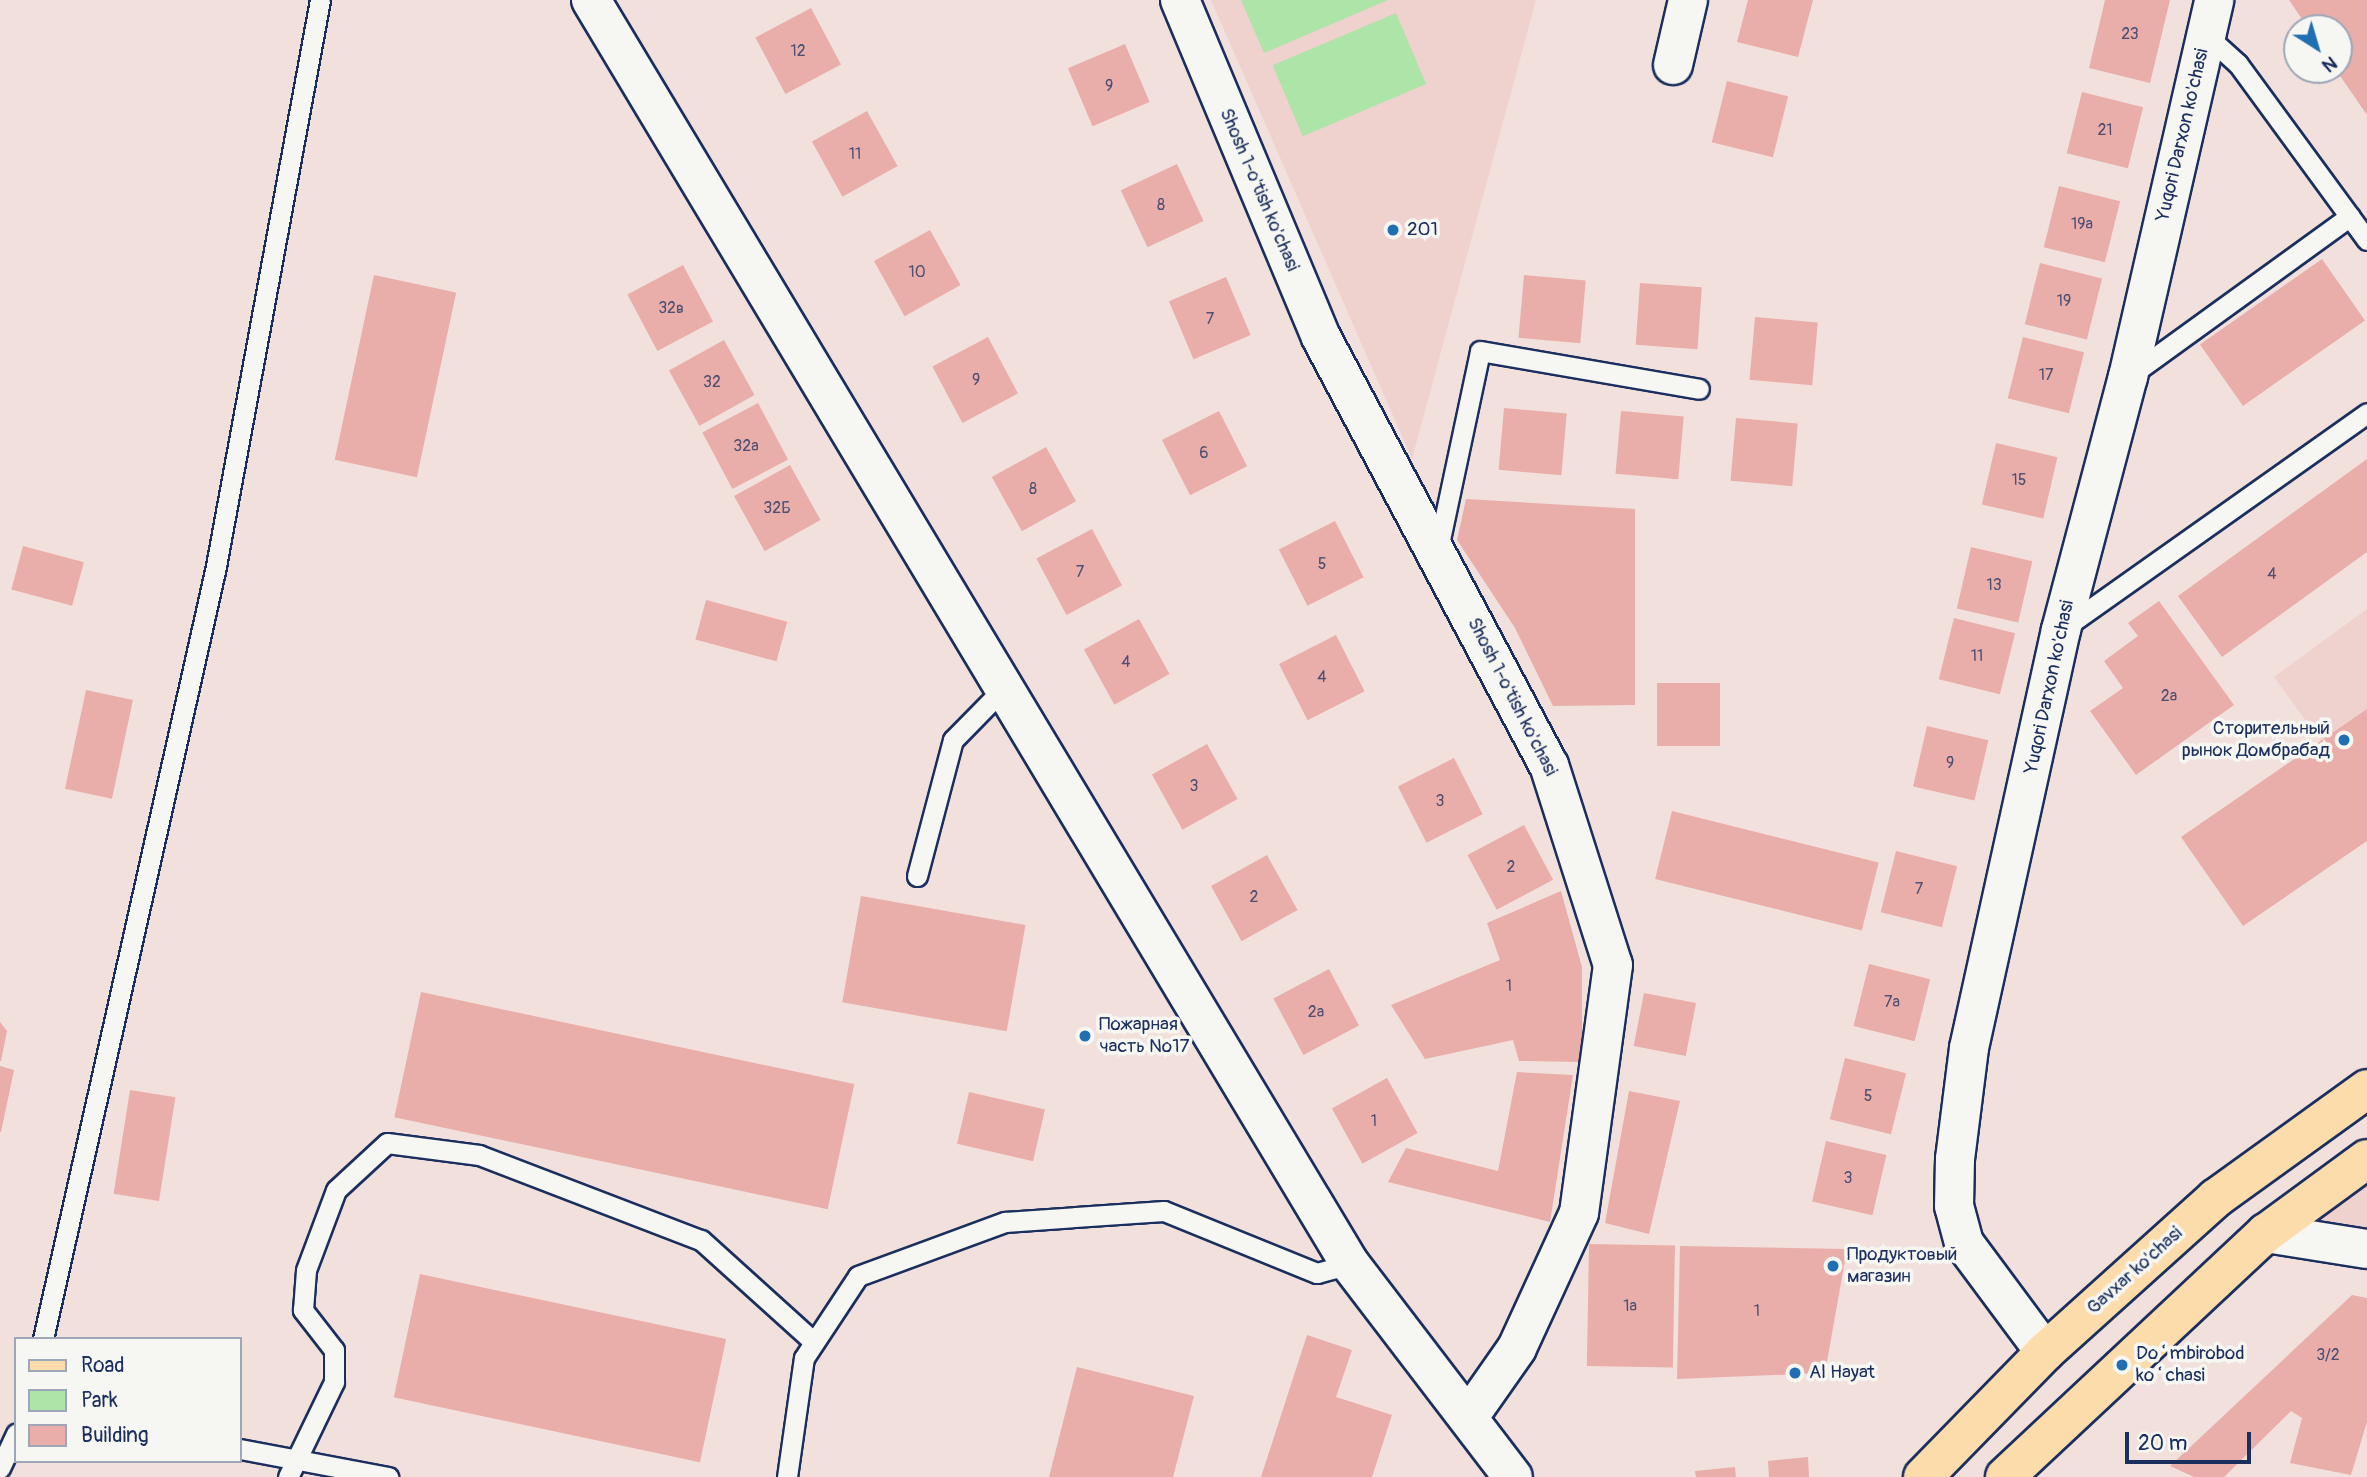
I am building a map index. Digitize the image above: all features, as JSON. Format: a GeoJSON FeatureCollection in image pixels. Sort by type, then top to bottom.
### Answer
{"type":"FeatureCollection","features":[{"type":"Feature","properties":{"kind":"main road","name":"Gavxar ko'chasi"},"geometry":{"type":"LineString","coordinates":[[1923,1477],[2045,1352],[2216,1198],[2367,1088]]}},
{"type":"Feature","properties":{"kind":"main road"},"geometry":{"type":"LineString","coordinates":[[2005,1477],[2266,1233],[2367,1159]]}},
{"type":"Feature","properties":{"kind":"street"},"geometry":{"type":"LineString","coordinates":[[591,0],[1350,1264],[1513,1477]]}},
{"type":"Feature","properties":{"kind":"street","name":"Shosh 1-o'tish ko'chasi"},"geometry":{"type":"LineString","coordinates":[[1180,0],[1321,337],[1549,765],[1613,965],[1579,1213],[1517,1348],[1468,1418]]}},
{"type":"Feature","properties":{"kind":"street"},"geometry":{"type":"LineString","coordinates":[[1673,65],[1688,0]]}},
{"type":"Feature","properties":{"kind":"street","name":"Yuqori Darxon ko'chasi"},"geometry":{"type":"LineString","coordinates":[[2045,1352],[1973,1260],[1958,1225],[1954,1194],[1969,1048],[2061,630],[2128,377],[2210,17]]}},
{"type":"Feature","properties":{"kind":"street"},"geometry":{"type":"LineString","coordinates":[[2266,1233],[2367,1249]]}},
{"type":"Feature","properties":{"kind":"lane"},"geometry":{"type":"LineString","coordinates":[[43,1337],[216,566],[320,0]]}},
{"type":"Feature","properties":{"kind":"lane"},"geometry":{"type":"LineString","coordinates":[[2210,17],[2238,64],[2367,240]]}},
{"type":"Feature","properties":{"kind":"lane"},"geometry":{"type":"LineString","coordinates":[[2128,377],[2350,216]]}},
{"type":"Feature","properties":{"kind":"lane"},"geometry":{"type":"LineString","coordinates":[[1437,553],[1480,351],[1699,389]]}},
{"type":"Feature","properties":{"kind":"lane"},"geometry":{"type":"LineString","coordinates":[[2061,630],[2367,413]]}},
{"type":"Feature","properties":{"kind":"lane"},"geometry":{"type":"LineString","coordinates":[[917,876],[953,740],[1003,689]]}},
{"type":"Feature","properties":{"kind":"lane"},"geometry":{"type":"LineString","coordinates":[[290,1468],[334,1382],[334,1350],[303,1310],[306,1270],[336,1190],[387,1143],[479,1155],[701,1240],[814,1342]]}},
{"type":"Feature","properties":{"kind":"lane"},"geometry":{"type":"LineString","coordinates":[[787,1477],[804,1358],[858,1276],[1005,1222],[1164,1211],[1317,1273],[1350,1264]]}},
{"type":"Feature","properties":{"kind":"lane"},"geometry":{"type":"LineString","coordinates":[[0,1468],[14,1437]]}},
{"type":"Feature","properties":{"kind":"lane"},"geometry":{"type":"LineString","coordinates":[[242,1449],[290,1468],[388,1477]]}},
{"type":"Feature","properties":{"kind":"shaded area","name":"201"},"geometry":{"type":"Polygon","coordinates":[[[1211,0],[1536,0],[1412,459],[1211,0]]]}},
{"type":"Feature","properties":{"kind":"shaded area","name":"Сторительный рынок Домбрабад"},"geometry":{"type":"Polygon","coordinates":[[[2367,609],[2367,804],[2274,677],[2367,609]]]}},
{"type":"Feature","properties":{"kind":"shaded area"},"geometry":{"type":"Polygon","coordinates":[[[2367,1159],[2367,1249],[2266,1233],[2367,1159]]]}},
{"type":"Feature","properties":{"kind":"green space"},"geometry":{"type":"Polygon","coordinates":[[[1241,0],[1388,0],[1264,53],[1241,0]]]}},
{"type":"Feature","properties":{"kind":"green space"},"geometry":{"type":"Polygon","coordinates":[[[1396,13],[1426,84],[1303,136],[1273,65],[1396,13]]]}},
{"type":"Feature","properties":{"kind":"building"},"geometry":{"type":"Polygon","coordinates":[[[1748,0],[1813,0],[1798,57],[1737,42],[1748,0]]]}},
{"type":"Feature","properties":{"kind":"building"},"geometry":{"type":"Polygon","coordinates":[[[2105,0],[2170,0],[2150,83],[2089,68],[2105,0]]]}},
{"type":"Feature","properties":{"kind":"building"},"geometry":{"type":"Polygon","coordinates":[[[2289,0],[2367,0],[2367,115],[2346,84],[2353,84],[2353,14],[2298,14],[2289,0]]]}},
{"type":"Feature","properties":{"kind":"building"},"geometry":{"type":"Polygon","coordinates":[[[811,8],[841,65],[785,94],[755,38],[811,8]]]}},
{"type":"Feature","properties":{"kind":"building"},"geometry":{"type":"Polygon","coordinates":[[[1125,44],[1150,102],[1093,126],[1068,68],[1125,44]]]}},
{"type":"Feature","properties":{"kind":"building"},"geometry":{"type":"Polygon","coordinates":[[[1727,81],[1788,96],[1773,157],[1712,142],[1727,81]]]}},
{"type":"Feature","properties":{"kind":"building"},"geometry":{"type":"Polygon","coordinates":[[[2082,92],[2143,107],[2128,168],[2067,153],[2082,92]]]}},
{"type":"Feature","properties":{"kind":"building"},"geometry":{"type":"Polygon","coordinates":[[[867,111],[898,166],[842,197],[812,142],[867,111]]]}},
{"type":"Feature","properties":{"kind":"building"},"geometry":{"type":"Polygon","coordinates":[[[1177,164],[1204,221],[1147,247],[1121,190],[1177,164]]]}},
{"type":"Feature","properties":{"kind":"building"},"geometry":{"type":"Polygon","coordinates":[[[2059,186],[2120,201],[2105,262],[2044,247],[2059,186]]]}},
{"type":"Feature","properties":{"kind":"building"},"geometry":{"type":"Polygon","coordinates":[[[930,230],[961,285],[905,316],[874,261],[930,230]]]}},
{"type":"Feature","properties":{"kind":"building"},"geometry":{"type":"Polygon","coordinates":[[[2322,259],[2365,320],[2243,406],[2200,344],[2322,259]]]}},
{"type":"Feature","properties":{"kind":"building"},"geometry":{"type":"Polygon","coordinates":[[[2040,263],[2102,278],[2087,340],[2025,324],[2040,263]]]}},
{"type":"Feature","properties":{"kind":"building"},"geometry":{"type":"Polygon","coordinates":[[[683,265],[713,322],[657,351],[627,295],[683,265]]]}},
{"type":"Feature","properties":{"kind":"building"},"geometry":{"type":"Polygon","coordinates":[[[374,275],[456,292],[417,477],[335,460],[374,275]]]}},
{"type":"Feature","properties":{"kind":"building"},"geometry":{"type":"Polygon","coordinates":[[[1524,275],[1586,280],[1580,343],[1519,338],[1524,275]]]}},
{"type":"Feature","properties":{"kind":"building"},"geometry":{"type":"Polygon","coordinates":[[[1226,277],[1251,335],[1194,359],[1169,301],[1226,277]]]}},
{"type":"Feature","properties":{"kind":"building"},"geometry":{"type":"Polygon","coordinates":[[[1640,283],[1702,287],[1698,349],[1636,345],[1640,283]]]}},
{"type":"Feature","properties":{"kind":"building"},"geometry":{"type":"Polygon","coordinates":[[[1755,317],[1818,322],[1812,385],[1750,380],[1755,317]]]}},
{"type":"Feature","properties":{"kind":"building"},"geometry":{"type":"Polygon","coordinates":[[[988,337],[1018,394],[962,423],[932,367],[988,337]]]}},
{"type":"Feature","properties":{"kind":"building"},"geometry":{"type":"Polygon","coordinates":[[[2023,337],[2084,352],[2069,413],[2008,398],[2023,337]]]}},
{"type":"Feature","properties":{"kind":"building"},"geometry":{"type":"Polygon","coordinates":[[[724,340],[755,395],[699,426],[669,371],[724,340]]]}},
{"type":"Feature","properties":{"kind":"building"},"geometry":{"type":"Polygon","coordinates":[[[758,403],[788,460],[732,489],[702,433],[758,403]]]}},
{"type":"Feature","properties":{"kind":"building"},"geometry":{"type":"Polygon","coordinates":[[[1504,408],[1567,413],[1561,475],[1499,470],[1504,408]]]}},
{"type":"Feature","properties":{"kind":"building"},"geometry":{"type":"Polygon","coordinates":[[[1219,411],[1247,466],[1190,495],[1162,440],[1219,411]]]}},
{"type":"Feature","properties":{"kind":"building"},"geometry":{"type":"Polygon","coordinates":[[[1621,411],[1684,416],[1678,479],[1616,474],[1621,411]]]}},
{"type":"Feature","properties":{"kind":"building"},"geometry":{"type":"Polygon","coordinates":[[[1736,418],[1798,423],[1792,486],[1731,481],[1736,418]]]}},
{"type":"Feature","properties":{"kind":"building"},"geometry":{"type":"Polygon","coordinates":[[[1996,443],[2057,457],[2043,519],[1982,504],[1996,443]]]}},
{"type":"Feature","properties":{"kind":"building"},"geometry":{"type":"Polygon","coordinates":[[[1046,447],[1076,501],[1022,531],[992,477],[1046,447]]]}},
{"type":"Feature","properties":{"kind":"building"},"geometry":{"type":"Polygon","coordinates":[[[2367,459],[2367,552],[2222,657],[2178,596],[2367,459]]]}},
{"type":"Feature","properties":{"kind":"building"},"geometry":{"type":"Polygon","coordinates":[[[790,465],[821,520],[765,551],[734,496],[790,465]]]}},
{"type":"Feature","properties":{"kind":"building"},"geometry":{"type":"Polygon","coordinates":[[[1466,499],[1635,509],[1635,705],[1553,706],[1515,628],[1457,540],[1466,499]]]}},
{"type":"Feature","properties":{"kind":"building"},"geometry":{"type":"Polygon","coordinates":[[[1335,521],[1364,577],[1307,606],[1279,550],[1335,521]]]}},
{"type":"Feature","properties":{"kind":"building"},"geometry":{"type":"Polygon","coordinates":[[[1092,529],[1122,586],[1066,615],[1036,559],[1092,529]]]}},
{"type":"Feature","properties":{"kind":"building"},"geometry":{"type":"Polygon","coordinates":[[[23,546],[84,562],[72,606],[11,589],[23,546]]]}},
{"type":"Feature","properties":{"kind":"building"},"geometry":{"type":"Polygon","coordinates":[[[1971,547],[2032,561],[2018,623],[1957,608],[1971,547]]]}},
{"type":"Feature","properties":{"kind":"building"},"geometry":{"type":"Polygon","coordinates":[[[706,600],[787,622],[777,661],[695,640],[706,600]]]}},
{"type":"Feature","properties":{"kind":"building"},"geometry":{"type":"Polygon","coordinates":[[[2159,601],[2234,705],[2136,775],[2090,711],[2123,688],[2104,661],[2138,636],[2128,623],[2159,601]]]}},
{"type":"Feature","properties":{"kind":"building"},"geometry":{"type":"Polygon","coordinates":[[[1954,618],[2015,633],[2000,694],[1939,679],[1954,618]]]}},
{"type":"Feature","properties":{"kind":"building"},"geometry":{"type":"Polygon","coordinates":[[[1139,619],[1170,674],[1114,705],[1084,650],[1139,619]]]}},
{"type":"Feature","properties":{"kind":"building"},"geometry":{"type":"Polygon","coordinates":[[[1336,635],[1365,691],[1308,720],[1279,664],[1336,635]]]}},
{"type":"Feature","properties":{"kind":"building"},"geometry":{"type":"Polygon","coordinates":[[[1657,683],[1720,683],[1720,746],[1657,746],[1657,683]]]}},
{"type":"Feature","properties":{"kind":"building"},"geometry":{"type":"Polygon","coordinates":[[[86,690],[133,700],[112,799],[65,789],[86,690]]]}},
{"type":"Feature","properties":{"kind":"building"},"geometry":{"type":"Polygon","coordinates":[[[2367,709],[2367,841],[2243,926],[2181,837],[2367,709]]]}},
{"type":"Feature","properties":{"kind":"building"},"geometry":{"type":"Polygon","coordinates":[[[1927,726],[1988,740],[1974,801],[1913,786],[1927,726]]]}},
{"type":"Feature","properties":{"kind":"building"},"geometry":{"type":"Polygon","coordinates":[[[1207,744],[1238,799],[1182,830],[1152,775],[1207,744]]]}},
{"type":"Feature","properties":{"kind":"building"},"geometry":{"type":"Polygon","coordinates":[[[1454,758],[1483,814],[1426,843],[1398,787],[1454,758]]]}},
{"type":"Feature","properties":{"kind":"building"},"geometry":{"type":"Polygon","coordinates":[[[1672,811],[1879,863],[1862,930],[1655,879],[1672,811]]]}},
{"type":"Feature","properties":{"kind":"building"},"geometry":{"type":"Polygon","coordinates":[[[1524,825],[1553,880],[1497,910],[1467,855],[1524,825]]]}},
{"type":"Feature","properties":{"kind":"building"},"geometry":{"type":"Polygon","coordinates":[[[1896,851],[1957,866],[1942,927],[1881,912],[1896,851]]]}},
{"type":"Feature","properties":{"kind":"building"},"geometry":{"type":"Polygon","coordinates":[[[1267,855],[1298,910],[1242,941],[1211,886],[1267,855]]]}},
{"type":"Feature","properties":{"kind":"building"},"geometry":{"type":"Polygon","coordinates":[[[1561,891],[1582,967],[1582,1062],[1519,1061],[1513,1040],[1425,1059],[1391,1005],[1500,960],[1487,923],[1561,891]]]}},
{"type":"Feature","properties":{"kind":"building"},"geometry":{"type":"Polygon","coordinates":[[[861,896],[1025,925],[1007,1031],[842,1002],[861,896]]]}},
{"type":"Feature","properties":{"kind":"building"},"geometry":{"type":"Polygon","coordinates":[[[1869,964],[1930,979],[1915,1041],[1854,1026],[1869,964]]]}},
{"type":"Feature","properties":{"kind":"building"},"geometry":{"type":"Polygon","coordinates":[[[1329,969],[1359,1026],[1303,1055],[1273,999],[1329,969]]]}},
{"type":"Feature","properties":{"kind":"building"},"geometry":{"type":"Polygon","coordinates":[[[421,992],[854,1084],[828,1209],[394,1117],[421,992]]]}},
{"type":"Feature","properties":{"kind":"building"},"geometry":{"type":"Polygon","coordinates":[[[1644,993],[1696,1003],[1686,1056],[1634,1046],[1644,993]]]}},
{"type":"Feature","properties":{"kind":"building"},"geometry":{"type":"Polygon","coordinates":[[[0,1022],[7,1031],[1,1061],[0,1061],[0,1022]]]}},
{"type":"Feature","properties":{"kind":"building"},"geometry":{"type":"Polygon","coordinates":[[[1845,1058],[1906,1073],[1891,1134],[1830,1119],[1845,1058]]]}},
{"type":"Feature","properties":{"kind":"building"},"geometry":{"type":"Polygon","coordinates":[[[0,1066],[14,1070],[1,1132],[0,1132],[0,1066]]]}},
{"type":"Feature","properties":{"kind":"building"},"geometry":{"type":"Polygon","coordinates":[[[1517,1072],[1573,1075],[1550,1222],[1388,1182],[1406,1148],[1498,1171],[1517,1072]]]}},
{"type":"Feature","properties":{"kind":"building"},"geometry":{"type":"Polygon","coordinates":[[[1387,1078],[1418,1133],[1362,1164],[1332,1109],[1387,1078]]]}},
{"type":"Feature","properties":{"kind":"building"},"geometry":{"type":"Polygon","coordinates":[[[130,1090],[175,1097],[159,1201],[114,1194],[130,1090]]]}},
{"type":"Feature","properties":{"kind":"building"},"geometry":{"type":"Polygon","coordinates":[[[1629,1091],[1680,1101],[1649,1234],[1605,1223],[1629,1091]]]}},
{"type":"Feature","properties":{"kind":"building"},"geometry":{"type":"Polygon","coordinates":[[[969,1092],[1045,1110],[1033,1161],[957,1144],[969,1092]]]}},
{"type":"Feature","properties":{"kind":"building"},"geometry":{"type":"Polygon","coordinates":[[[1826,1141],[1886,1155],[1872,1215],[1812,1201],[1826,1141]]]}},
{"type":"Feature","properties":{"kind":"building"},"geometry":{"type":"Polygon","coordinates":[[[1589,1244],[1675,1246],[1673,1367],[1587,1366],[1589,1244]]]}},
{"type":"Feature","properties":{"kind":"building"},"geometry":{"type":"Polygon","coordinates":[[[1680,1246],[1847,1249],[1825,1373],[1677,1379],[1680,1246]]]}},
{"type":"Feature","properties":{"kind":"building"},"geometry":{"type":"Polygon","coordinates":[[[420,1274],[726,1339],[700,1462],[394,1397],[420,1274]]]}},
{"type":"Feature","properties":{"kind":"building"},"geometry":{"type":"Polygon","coordinates":[[[2352,1295],[2367,1298],[2367,1422],[2351,1475],[2290,1463],[2302,1418],[2291,1411],[2224,1477],[2194,1477],[2170,1466],[2352,1295]]]}},
{"type":"Feature","properties":{"kind":"building"},"geometry":{"type":"Polygon","coordinates":[[[1307,1335],[1352,1350],[1336,1397],[1392,1415],[1372,1477],[1261,1477],[1307,1335]]]}},
{"type":"Feature","properties":{"kind":"building"},"geometry":{"type":"Polygon","coordinates":[[[1077,1367],[1194,1396],[1173,1477],[1049,1477],[1077,1367]]]}},
{"type":"Feature","properties":{"kind":"building"},"geometry":{"type":"Polygon","coordinates":[[[1808,1457],[1809,1477],[1769,1477],[1768,1461],[1808,1457]]]}},
{"type":"Feature","properties":{"kind":"building"},"geometry":{"type":"Polygon","coordinates":[[[1735,1467],[1736,1477],[1696,1477],[1695,1471],[1735,1467]]]}},
{"type":"Feature","properties":{"kind":"place","name":"201"},"geometry":{"type":"Point","coordinates":[1393,230]}},
{"type":"Feature","properties":{"kind":"place","name":"Сторительный рынок Домбрабад"},"geometry":{"type":"Point","coordinates":[2344,740]}},
{"type":"Feature","properties":{"kind":"place","name":"Пожарная часть №17"},"geometry":{"type":"Point","coordinates":[1085,1036]}},
{"type":"Feature","properties":{"kind":"place","name":"Продуктовый магазин"},"geometry":{"type":"Point","coordinates":[1833,1266]}},
{"type":"Feature","properties":{"kind":"place","name":"Doʻmbirobod koʻchasi"},"geometry":{"type":"Point","coordinates":[2122,1365]}},
{"type":"Feature","properties":{"kind":"place","name":"Al Hayat"},"geometry":{"type":"Point","coordinates":[1795,1373]}}]}
